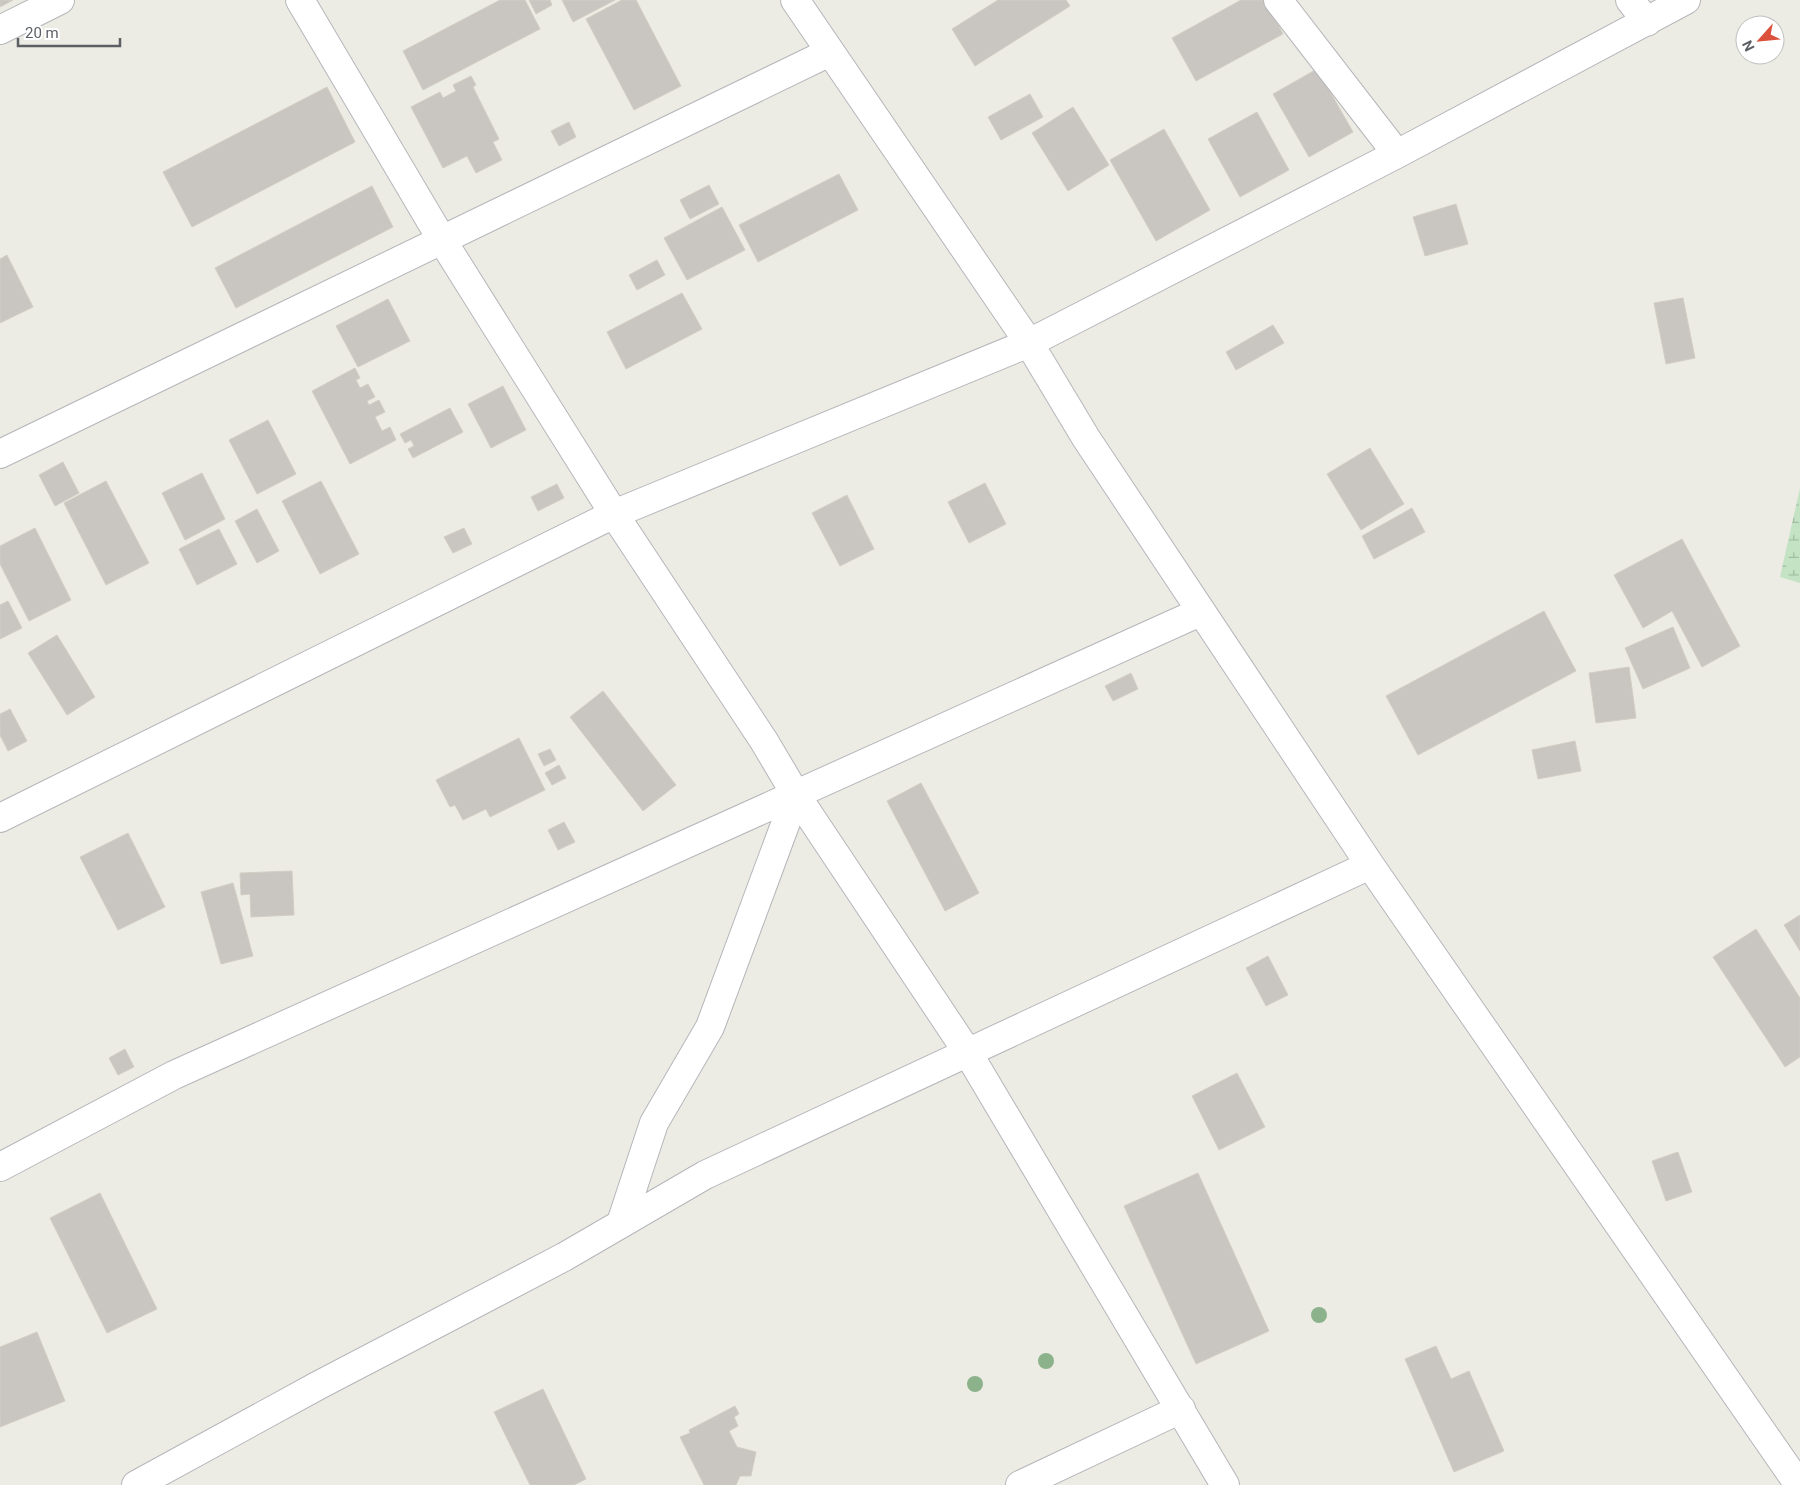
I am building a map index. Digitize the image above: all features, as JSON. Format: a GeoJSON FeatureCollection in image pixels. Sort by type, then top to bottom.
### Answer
{"type":"FeatureCollection","features":[{"type":"Feature","properties":{"kind":"street"},"geometry":{"type":"LineString","coordinates":[[0,30],[60,0]]}},
{"type":"Feature","properties":{"kind":"street"},"geometry":{"type":"LineString","coordinates":[[300,0],[442,240],[614,514],[764,741],[796,796],[968,1053],[1225,1485]]}},
{"type":"Feature","properties":{"kind":"street"},"geometry":{"type":"LineString","coordinates":[[795,0],[1029,343],[1086,438],[1200,612],[1788,1481]]}},
{"type":"Feature","properties":{"kind":"street"},"geometry":{"type":"LineString","coordinates":[[1278,0],[1397,154]]}},
{"type":"Feature","properties":{"kind":"street"},"geometry":{"type":"LineString","coordinates":[[1630,0],[1646,22]]}},
{"type":"Feature","properties":{"kind":"street"},"geometry":{"type":"LineString","coordinates":[[0,818],[614,514],[1029,343],[1397,154],[1686,0]]}},
{"type":"Feature","properties":{"kind":"street"},"geometry":{"type":"LineString","coordinates":[[0,454],[830,52]]}},
{"type":"Feature","properties":{"kind":"street"},"geometry":{"type":"LineString","coordinates":[[0,1167],[174,1075],[796,796],[1200,612]]}},
{"type":"Feature","properties":{"kind":"street"},"geometry":{"type":"LineString","coordinates":[[621,1223],[654,1123],[710,1027],[796,796]]}},
{"type":"Feature","properties":{"kind":"street"},"geometry":{"type":"LineString","coordinates":[[136,1485],[319,1385],[564,1257],[705,1175],[1370,865]]}},
{"type":"Feature","properties":{"kind":"street"},"geometry":{"type":"LineString","coordinates":[[1020,1485],[1181,1409]]}},
{"type":"Feature","properties":{"kind":"green space"},"geometry":{"type":"Polygon","coordinates":[[[1800,488],[1800,583],[1780,577],[1800,488]]]}},
{"type":"Feature","properties":{"kind":"building"},"geometry":{"type":"Polygon","coordinates":[[[0,0],[13,0],[0,7],[0,0]]]}},
{"type":"Feature","properties":{"kind":"building"},"geometry":{"type":"Polygon","coordinates":[[[500,0],[525,0],[540,29],[423,90],[403,51],[500,0]]]}},
{"type":"Feature","properties":{"kind":"building"},"geometry":{"type":"Polygon","coordinates":[[[529,0],[550,0],[552,5],[536,14],[529,0]]]}},
{"type":"Feature","properties":{"kind":"building"},"geometry":{"type":"Polygon","coordinates":[[[562,0],[615,0],[573,22],[562,0]]]}},
{"type":"Feature","properties":{"kind":"building"},"geometry":{"type":"Polygon","coordinates":[[[622,0],[636,0],[681,86],[634,110],[586,19],[622,0]]]}},
{"type":"Feature","properties":{"kind":"building"},"geometry":{"type":"Polygon","coordinates":[[[998,0],[1066,0],[1070,6],[975,66],[952,29],[998,0]]]}},
{"type":"Feature","properties":{"kind":"building"},"geometry":{"type":"Polygon","coordinates":[[[1241,0],[1265,0],[1283,34],[1196,81],[1172,38],[1241,0]]]}},
{"type":"Feature","properties":{"kind":"building"},"geometry":{"type":"Polygon","coordinates":[[[1317,69],[1353,132],[1309,157],[1273,94],[1317,69]]]}},
{"type":"Feature","properties":{"kind":"building"},"geometry":{"type":"Polygon","coordinates":[[[471,76],[476,85],[473,87],[499,139],[493,142],[502,160],[476,173],[467,156],[443,168],[411,107],[440,92],[443,98],[456,91],[453,85],[471,76]]]}},
{"type":"Feature","properties":{"kind":"building"},"geometry":{"type":"Polygon","coordinates":[[[327,87],[355,142],[192,227],[163,172],[327,87]]]}},
{"type":"Feature","properties":{"kind":"building"},"geometry":{"type":"Polygon","coordinates":[[[1030,94],[1043,117],[1001,140],[988,117],[1030,94]]]}},
{"type":"Feature","properties":{"kind":"building"},"geometry":{"type":"Polygon","coordinates":[[[1073,107],[1109,165],[1068,191],[1032,133],[1073,107]]]}},
{"type":"Feature","properties":{"kind":"building"},"geometry":{"type":"Polygon","coordinates":[[[1257,112],[1289,170],[1240,197],[1208,139],[1257,112]]]}},
{"type":"Feature","properties":{"kind":"building"},"geometry":{"type":"Polygon","coordinates":[[[569,122],[576,137],[559,146],[551,131],[569,122]]]}},
{"type":"Feature","properties":{"kind":"building"},"geometry":{"type":"Polygon","coordinates":[[[1164,129],[1210,210],[1156,241],[1110,160],[1164,129]]]}},
{"type":"Feature","properties":{"kind":"building"},"geometry":{"type":"Polygon","coordinates":[[[839,174],[858,210],[758,262],[739,225],[839,174]]]}},
{"type":"Feature","properties":{"kind":"building"},"geometry":{"type":"Polygon","coordinates":[[[709,185],[719,204],[690,219],[680,200],[709,185]]]}},
{"type":"Feature","properties":{"kind":"building"},"geometry":{"type":"Polygon","coordinates":[[[372,186],[393,227],[236,308],[215,268],[372,186]]]}},
{"type":"Feature","properties":{"kind":"building"},"geometry":{"type":"Polygon","coordinates":[[[1456,204],[1468,244],[1425,256],[1413,217],[1456,204]]]}},
{"type":"Feature","properties":{"kind":"building"},"geometry":{"type":"Polygon","coordinates":[[[722,207],[745,250],[687,280],[664,238],[722,207]]]}},
{"type":"Feature","properties":{"kind":"building"},"geometry":{"type":"Polygon","coordinates":[[[7,255],[33,307],[0,323],[0,259],[7,255]]]}},
{"type":"Feature","properties":{"kind":"building"},"geometry":{"type":"Polygon","coordinates":[[[657,260],[665,275],[637,290],[629,275],[657,260]]]}},
{"type":"Feature","properties":{"kind":"building"},"geometry":{"type":"Polygon","coordinates":[[[682,293],[702,329],[626,369],[607,332],[682,293]]]}},
{"type":"Feature","properties":{"kind":"building"},"geometry":{"type":"Polygon","coordinates":[[[1683,298],[1695,358],[1666,364],[1654,303],[1683,298]]]}},
{"type":"Feature","properties":{"kind":"building"},"geometry":{"type":"Polygon","coordinates":[[[388,299],[410,341],[358,367],[336,326],[388,299]]]}},
{"type":"Feature","properties":{"kind":"building"},"geometry":{"type":"Polygon","coordinates":[[[1273,325],[1284,343],[1236,370],[1226,352],[1273,325]]]}},
{"type":"Feature","properties":{"kind":"building"},"geometry":{"type":"Polygon","coordinates":[[[355,368],[360,378],[356,380],[360,388],[368,384],[375,397],[367,401],[369,405],[379,400],[385,412],[375,417],[382,431],[390,427],[396,440],[350,464],[312,391],[355,368]]]}},
{"type":"Feature","properties":{"kind":"building"},"geometry":{"type":"Polygon","coordinates":[[[503,386],[526,430],[491,448],[468,404],[503,386]]]}},
{"type":"Feature","properties":{"kind":"building"},"geometry":{"type":"Polygon","coordinates":[[[450,408],[463,432],[413,458],[408,449],[414,446],[411,440],[405,443],[400,434],[450,408]]]}},
{"type":"Feature","properties":{"kind":"building"},"geometry":{"type":"Polygon","coordinates":[[[268,420],[296,474],[257,494],[229,440],[268,420]]]}},
{"type":"Feature","properties":{"kind":"building"},"geometry":{"type":"Polygon","coordinates":[[[1370,448],[1404,504],[1361,530],[1327,474],[1370,448]]]}},
{"type":"Feature","properties":{"kind":"building"},"geometry":{"type":"Polygon","coordinates":[[[63,462],[79,493],[55,506],[39,475],[63,462]]]}},
{"type":"Feature","properties":{"kind":"building"},"geometry":{"type":"Polygon","coordinates":[[[202,473],[225,519],[185,540],[162,493],[202,473]]]}},
{"type":"Feature","properties":{"kind":"building"},"geometry":{"type":"Polygon","coordinates":[[[106,481],[149,563],[106,585],[64,503],[106,481]]]}},
{"type":"Feature","properties":{"kind":"building"},"geometry":{"type":"Polygon","coordinates":[[[321,481],[359,554],[320,574],[282,501],[321,481]]]}},
{"type":"Feature","properties":{"kind":"building"},"geometry":{"type":"Polygon","coordinates":[[[985,483],[1006,524],[969,543],[948,502],[985,483]]]}},
{"type":"Feature","properties":{"kind":"building"},"geometry":{"type":"Polygon","coordinates":[[[557,484],[564,498],[538,511],[531,497],[557,484]]]}},
{"type":"Feature","properties":{"kind":"building"},"geometry":{"type":"Polygon","coordinates":[[[847,495],[874,549],[840,566],[812,513],[847,495]]]}},
{"type":"Feature","properties":{"kind":"building"},"geometry":{"type":"Polygon","coordinates":[[[1412,508],[1425,532],[1374,559],[1362,536],[1412,508]]]}},
{"type":"Feature","properties":{"kind":"building"},"geometry":{"type":"Polygon","coordinates":[[[257,509],[279,551],[257,563],[235,521],[257,509]]]}},
{"type":"Feature","properties":{"kind":"building"},"geometry":{"type":"Polygon","coordinates":[[[35,528],[71,600],[29,621],[0,564],[0,546],[35,528]]]}},
{"type":"Feature","properties":{"kind":"building"},"geometry":{"type":"Polygon","coordinates":[[[464,528],[472,544],[453,553],[444,537],[464,528]]]}},
{"type":"Feature","properties":{"kind":"building"},"geometry":{"type":"Polygon","coordinates":[[[219,529],[237,564],[197,585],[179,549],[219,529]]]}},
{"type":"Feature","properties":{"kind":"building"},"geometry":{"type":"Polygon","coordinates":[[[1682,539],[1740,646],[1702,667],[1672,611],[1643,628],[1614,575],[1682,539]]]}},
{"type":"Feature","properties":{"kind":"building"},"geometry":{"type":"Polygon","coordinates":[[[8,601],[22,628],[0,639],[0,605],[8,601]]]}},
{"type":"Feature","properties":{"kind":"building"},"geometry":{"type":"Polygon","coordinates":[[[1544,611],[1576,671],[1418,755],[1386,696],[1544,611]]]}},
{"type":"Feature","properties":{"kind":"building"},"geometry":{"type":"Polygon","coordinates":[[[1673,627],[1690,668],[1643,689],[1625,648],[1673,627]]]}},
{"type":"Feature","properties":{"kind":"building"},"geometry":{"type":"Polygon","coordinates":[[[57,635],[95,697],[67,715],[28,653],[57,635]]]}},
{"type":"Feature","properties":{"kind":"building"},"geometry":{"type":"Polygon","coordinates":[[[1629,667],[1636,718],[1596,723],[1589,673],[1629,667]]]}},
{"type":"Feature","properties":{"kind":"building"},"geometry":{"type":"Polygon","coordinates":[[[1131,673],[1138,689],[1113,701],[1105,686],[1131,673]]]}},
{"type":"Feature","properties":{"kind":"building"},"geometry":{"type":"Polygon","coordinates":[[[603,691],[676,785],[643,811],[570,717],[603,691]]]}},
{"type":"Feature","properties":{"kind":"building"},"geometry":{"type":"Polygon","coordinates":[[[10,709],[27,741],[8,751],[0,735],[0,714],[10,709]]]}},
{"type":"Feature","properties":{"kind":"building"},"geometry":{"type":"Polygon","coordinates":[[[519,738],[545,790],[490,817],[486,809],[463,820],[455,805],[450,807],[436,780],[519,738]]]}},
{"type":"Feature","properties":{"kind":"building"},"geometry":{"type":"Polygon","coordinates":[[[1575,741],[1581,771],[1538,779],[1532,750],[1575,741]]]}},
{"type":"Feature","properties":{"kind":"building"},"geometry":{"type":"Polygon","coordinates":[[[550,749],[556,760],[544,766],[538,754],[550,749]]]}},
{"type":"Feature","properties":{"kind":"building"},"geometry":{"type":"Polygon","coordinates":[[[559,765],[566,778],[552,785],[545,773],[559,765]]]}},
{"type":"Feature","properties":{"kind":"building"},"geometry":{"type":"Polygon","coordinates":[[[921,783],[979,893],[945,911],[887,801],[921,783]]]}},
{"type":"Feature","properties":{"kind":"building"},"geometry":{"type":"Polygon","coordinates":[[[564,822],[575,842],[558,850],[548,830],[564,822]]]}},
{"type":"Feature","properties":{"kind":"building"},"geometry":{"type":"Polygon","coordinates":[[[128,833],[165,907],[118,930],[80,857],[128,833]]]}},
{"type":"Feature","properties":{"kind":"building"},"geometry":{"type":"Polygon","coordinates":[[[292,871],[294,915],[251,917],[250,894],[241,895],[240,873],[292,871]]]}},
{"type":"Feature","properties":{"kind":"building"},"geometry":{"type":"Polygon","coordinates":[[[233,883],[253,956],[221,964],[201,892],[233,883]]]}},
{"type":"Feature","properties":{"kind":"building"},"geometry":{"type":"Polygon","coordinates":[[[1800,915],[1800,951],[1784,925],[1800,915]]]}},
{"type":"Feature","properties":{"kind":"building"},"geometry":{"type":"Polygon","coordinates":[[[1756,929],[1800,998],[1800,1057],[1785,1067],[1713,957],[1756,929]]]}},
{"type":"Feature","properties":{"kind":"building"},"geometry":{"type":"Polygon","coordinates":[[[1268,956],[1288,995],[1266,1006],[1246,968],[1268,956]]]}},
{"type":"Feature","properties":{"kind":"building"},"geometry":{"type":"Polygon","coordinates":[[[125,1049],[134,1067],[118,1075],[109,1058],[125,1049]]]}},
{"type":"Feature","properties":{"kind":"building"},"geometry":{"type":"Polygon","coordinates":[[[1237,1073],[1265,1127],[1219,1150],[1192,1096],[1237,1073]]]}},
{"type":"Feature","properties":{"kind":"building"},"geometry":{"type":"Polygon","coordinates":[[[1678,1152],[1692,1192],[1666,1201],[1652,1161],[1678,1152]]]}},
{"type":"Feature","properties":{"kind":"building"},"geometry":{"type":"Polygon","coordinates":[[[1198,1173],[1269,1331],[1196,1364],[1124,1206],[1198,1173]]]}},
{"type":"Feature","properties":{"kind":"building"},"geometry":{"type":"Polygon","coordinates":[[[100,1193],[157,1309],[107,1333],[50,1218],[100,1193]]]}},
{"type":"Feature","properties":{"kind":"building"},"geometry":{"type":"Polygon","coordinates":[[[37,1332],[65,1401],[0,1427],[0,1347],[37,1332]]]}},
{"type":"Feature","properties":{"kind":"building"},"geometry":{"type":"Polygon","coordinates":[[[1436,1346],[1451,1379],[1469,1371],[1504,1451],[1454,1472],[1405,1359],[1436,1346]]]}},
{"type":"Feature","properties":{"kind":"building"},"geometry":{"type":"Polygon","coordinates":[[[543,1389],[586,1479],[574,1485],[530,1485],[494,1412],[543,1389]]]}},
{"type":"Feature","properties":{"kind":"building"},"geometry":{"type":"Polygon","coordinates":[[[735,1406],[739,1414],[734,1417],[738,1426],[729,1431],[737,1447],[756,1452],[751,1476],[740,1476],[736,1485],[704,1485],[680,1437],[690,1433],[689,1430],[735,1406]]]}}]}
